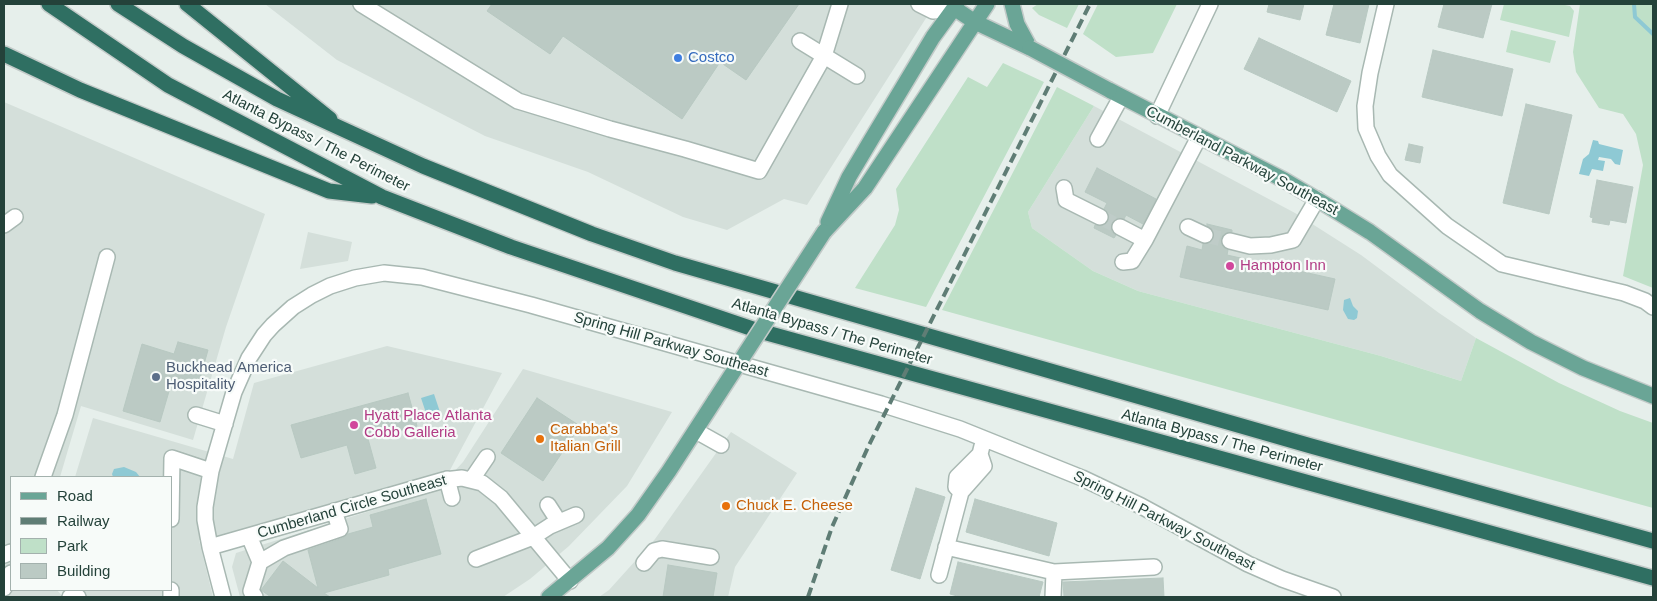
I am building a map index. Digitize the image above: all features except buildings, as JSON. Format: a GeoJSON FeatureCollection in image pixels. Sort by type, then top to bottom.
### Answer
{"type":"FeatureCollection","features":[{"type":"Feature","properties":{"kind":"highway","name":"Atlanta Bypass / The Perimeter"},"geometry":{"type":"LineString","coordinates":[[49,4],[168,85],[382,197],[511,247],[756,330],[1653,578]]}},
{"type":"Feature","properties":{"kind":"highway","name":"Atlanta Bypass / The Perimeter"},"geometry":{"type":"LineString","coordinates":[[118,4],[183,46],[276,99],[345,131],[592,234],[675,263],[1311,446],[1653,541]]}},
{"type":"Feature","properties":{"kind":"highway"},"geometry":{"type":"LineString","coordinates":[[187,4],[345,131]]}},
{"type":"Feature","properties":{"kind":"highway"},"geometry":{"type":"LineString","coordinates":[[4,54],[106,100],[329,191],[382,197]]}},
{"type":"Feature","properties":{"kind":"main road"},"geometry":{"type":"LineString","coordinates":[[824,232],[865,188],[987,4]]}},
{"type":"Feature","properties":{"kind":"main road"},"geometry":{"type":"LineString","coordinates":[[1012,4],[1017,24],[1030,48]]}},
{"type":"Feature","properties":{"kind":"main road","name":"Cumberland Parkway Southeast"},"geometry":{"type":"LineString","coordinates":[[955,5],[975,22],[1030,48],[1317,199],[1370,232],[1459,297],[1503,325],[1583,368],[1653,396]]}},
{"type":"Feature","properties":{"kind":"main road"},"geometry":{"type":"LineString","coordinates":[[549,597],[570,582],[608,548],[638,515],[696,431],[824,232],[849,178],[933,36],[955,5]]}},
{"type":"Feature","properties":{"kind":"street"},"geometry":{"type":"LineString","coordinates":[[360,4],[518,101],[759,171],[824,56],[840,4]]}},
{"type":"Feature","properties":{"kind":"street"},"geometry":{"type":"LineString","coordinates":[[919,4],[932,12],[955,5]]}},
{"type":"Feature","properties":{"kind":"street"},"geometry":{"type":"LineString","coordinates":[[1157,116],[1210,4]]}},
{"type":"Feature","properties":{"kind":"street"},"geometry":{"type":"LineString","coordinates":[[1386,4],[1370,73],[1365,106],[1366,128],[1378,156],[1390,175],[1448,226],[1502,264],[1624,293],[1645,301],[1653,307]]}},
{"type":"Feature","properties":{"kind":"street"},"geometry":{"type":"LineString","coordinates":[[800,41],[857,76]]}},
{"type":"Feature","properties":{"kind":"street"},"geometry":{"type":"LineString","coordinates":[[1098,139],[1115,93]]}},
{"type":"Feature","properties":{"kind":"street"},"geometry":{"type":"LineString","coordinates":[[1123,262],[1132,261],[1145,240],[1199,137]]}},
{"type":"Feature","properties":{"kind":"street"},"geometry":{"type":"LineString","coordinates":[[1064,188],[1066,200],[1100,217]]}},
{"type":"Feature","properties":{"kind":"street"},"geometry":{"type":"LineString","coordinates":[[1230,241],[1250,246],[1271,245],[1293,240],[1317,199]]}},
{"type":"Feature","properties":{"kind":"street"},"geometry":{"type":"LineString","coordinates":[[1120,227],[1145,240]]}},
{"type":"Feature","properties":{"kind":"street"},"geometry":{"type":"LineString","coordinates":[[1188,227],[1205,235]]}},
{"type":"Feature","properties":{"kind":"street"},"geometry":{"type":"LineString","coordinates":[[43,476],[65,415],[106,257]]}},
{"type":"Feature","properties":{"kind":"street","name":"Spring Hill Parkway Southeast"},"geometry":{"type":"LineString","coordinates":[[223,597],[210,547],[205,520],[205,507],[212,471],[234,392],[249,358],[264,335],[283,316],[312,295],[330,286],[374,274],[394,273],[422,277],[531,304],[881,404],[960,429],[1027,454],[1082,478],[1150,511],[1248,564],[1333,597]]}},
{"type":"Feature","properties":{"kind":"street"},"geometry":{"type":"LineString","coordinates":[[196,415],[225,424]]}},
{"type":"Feature","properties":{"kind":"street"},"geometry":{"type":"LineString","coordinates":[[696,431],[721,445]]}},
{"type":"Feature","properties":{"kind":"street"},"geometry":{"type":"LineString","coordinates":[[939,575],[961,492],[984,466],[980,454],[984,439]]}},
{"type":"Feature","properties":{"kind":"street"},"geometry":{"type":"LineString","coordinates":[[472,479],[487,456]]}},
{"type":"Feature","properties":{"kind":"street"},"geometry":{"type":"LineString","coordinates":[[172,476],[172,458],[212,471]]}},
{"type":"Feature","properties":{"kind":"street","name":"Cumberland Circle Southeast"},"geometry":{"type":"LineString","coordinates":[[210,547],[447,479],[462,478],[472,479],[492,489],[570,582]]}},
{"type":"Feature","properties":{"kind":"street"},"geometry":{"type":"LineString","coordinates":[[447,479],[452,498]]}},
{"type":"Feature","properties":{"kind":"street"},"geometry":{"type":"LineString","coordinates":[[548,505],[559,522]]}},
{"type":"Feature","properties":{"kind":"street"},"geometry":{"type":"LineString","coordinates":[[260,562],[284,548],[340,528],[334,511]]}},
{"type":"Feature","properties":{"kind":"street"},"geometry":{"type":"LineString","coordinates":[[476,560],[533,537],[559,522],[576,515]]}},
{"type":"Feature","properties":{"kind":"street"},"geometry":{"type":"LineString","coordinates":[[249,536],[260,562],[251,591],[255,597]]}},
{"type":"Feature","properties":{"kind":"street"},"geometry":{"type":"LineString","coordinates":[[946,547],[1054,572],[1154,567]]}},
{"type":"Feature","properties":{"kind":"street"},"geometry":{"type":"LineString","coordinates":[[644,563],[654,550],[662,549],[711,557]]}},
{"type":"Feature","properties":{"kind":"street"},"geometry":{"type":"LineString","coordinates":[[1053,597],[1054,572]]}},
{"type":"Feature","properties":{"kind":"street"},"geometry":{"type":"LineString","coordinates":[[4,588],[10,575]]}},
{"type":"Feature","properties":{"kind":"street"},"geometry":{"type":"LineString","coordinates":[[70,597],[74,594],[78,597]]}},
{"type":"Feature","properties":{"kind":"shaded area"},"geometry":{"type":"Polygon","coordinates":[[[265,4],[935,4],[807,205],[784,199],[727,230],[683,217],[588,172],[485,136],[337,60],[265,4]]]}},
{"type":"Feature","properties":{"kind":"shaded area"},"geometry":{"type":"Polygon","coordinates":[[[4,102],[265,214],[226,327],[193,440],[81,406],[60,476],[10,476],[10,591],[58,591],[63,597],[4,597],[4,102]]]}},
{"type":"Feature","properties":{"kind":"shaded area"},"geometry":{"type":"Polygon","coordinates":[[[1094,106],[1295,213],[1361,255],[1476,338],[1461,381],[1381,356],[1138,291],[1093,271],[1032,228],[1028,212],[1094,106]]]}},
{"type":"Feature","properties":{"kind":"shaded area"},"geometry":{"type":"Polygon","coordinates":[[[308,232],[352,242],[348,261],[300,269],[308,232]]]}},
{"type":"Feature","properties":{"kind":"shaded area"},"geometry":{"type":"Polygon","coordinates":[[[387,346],[502,373],[450,470],[233,533],[199,540],[213,597],[71,597],[67,591],[172,591],[172,476],[75,476],[93,418],[233,459],[254,383],[387,346]]]}},
{"type":"Feature","properties":{"kind":"shaded area"},"geometry":{"type":"Polygon","coordinates":[[[523,369],[672,412],[627,486],[569,546],[530,579],[503,597],[240,597],[232,567],[236,553],[437,490],[463,462],[523,369]]]}},
{"type":"Feature","properties":{"kind":"shaded area","name":"Chuck E. Cheese"},"geometry":{"type":"Polygon","coordinates":[[[731,432],[797,473],[735,567],[728,597],[599,597],[609,590],[655,539],[731,432]]]}},
{"type":"Feature","properties":{"kind":"green space"},"geometry":{"type":"Polygon","coordinates":[[[1038,4],[1079,4],[1067,28],[1039,15],[1032,8],[1038,4]]]}},
{"type":"Feature","properties":{"kind":"green space"},"geometry":{"type":"Polygon","coordinates":[[[1098,4],[1177,4],[1153,53],[1116,57],[1083,34],[1098,4]]]}},
{"type":"Feature","properties":{"kind":"green space"},"geometry":{"type":"Polygon","coordinates":[[[1504,4],[1560,4],[1570,6],[1574,11],[1569,37],[1500,20],[1504,4]]]}},
{"type":"Feature","properties":{"kind":"green space"},"geometry":{"type":"Polygon","coordinates":[[[1580,4],[1653,4],[1653,288],[1623,276],[1643,165],[1636,134],[1623,114],[1599,108],[1576,72],[1573,52],[1580,4]]]}},
{"type":"Feature","properties":{"kind":"green space"},"geometry":{"type":"Polygon","coordinates":[[[1511,30],[1556,41],[1550,63],[1506,52],[1511,30]]]}},
{"type":"Feature","properties":{"kind":"green space"},"geometry":{"type":"Polygon","coordinates":[[[1003,63],[1044,82],[926,307],[855,288],[895,225],[899,210],[896,189],[968,77],[987,87],[1003,63]]]}},
{"type":"Feature","properties":{"kind":"green space"},"geometry":{"type":"Polygon","coordinates":[[[1057,87],[1094,106],[1028,212],[1032,228],[1093,271],[1138,291],[1381,356],[1461,381],[1476,338],[1559,383],[1620,411],[1653,423],[1653,508],[942,310],[1057,87]]]}},
{"type":"Feature","properties":{"kind":"water"},"geometry":{"type":"Polygon","coordinates":[[[1593,140],[1598,141],[1599,144],[1623,150],[1620,165],[1615,164],[1611,159],[1599,157],[1598,160],[1605,161],[1603,171],[1592,169],[1589,176],[1579,174],[1583,159],[1589,154],[1593,140]]]}},
{"type":"Feature","properties":{"kind":"water"},"geometry":{"type":"Polygon","coordinates":[[[1350,298],[1353,306],[1358,311],[1357,318],[1354,320],[1348,319],[1343,310],[1344,300],[1350,298]]]}},
{"type":"Feature","properties":{"kind":"water"},"geometry":{"type":"Polygon","coordinates":[[[434,394],[441,415],[428,419],[421,398],[434,394]]]}},
{"type":"Feature","properties":{"kind":"water"},"geometry":{"type":"Polygon","coordinates":[[[124,467],[136,472],[139,476],[113,476],[114,469],[124,467]]]}},
{"type":"Feature","properties":{"kind":"waterway"},"geometry":{"type":"LineString","coordinates":[[1634,4],[1635,17],[1653,34]]}},
{"type":"Feature","properties":{"kind":"tunnel"},"geometry":{"type":"LineString","coordinates":[[1100,217],[1120,227]]}},
{"type":"Feature","properties":{"kind":"tunnel"},"geometry":{"type":"LineString","coordinates":[[1205,235],[1230,241]]}},
{"type":"Feature","properties":{"kind":"railway"},"geometry":{"type":"LineString","coordinates":[[808,597],[832,527],[869,445],[1090,4]]}},
{"type":"Feature","properties":{"kind":"place","name":"Costco"},"geometry":{"type":"Point","coordinates":[678,58]}},
{"type":"Feature","properties":{"kind":"place","name":"Hampton Inn"},"geometry":{"type":"Point","coordinates":[1230,266]}},
{"type":"Feature","properties":{"kind":"place","name":"Buckhead America Hospitality"},"geometry":{"type":"Point","coordinates":[156,377]}},
{"type":"Feature","properties":{"kind":"place","name":"Hyatt Place Atlanta Cobb Galleria"},"geometry":{"type":"Point","coordinates":[354,425]}},
{"type":"Feature","properties":{"kind":"place","name":"Carabba's Italian Grill"},"geometry":{"type":"Point","coordinates":[540,439]}},
{"type":"Feature","properties":{"kind":"place","name":"Chuck E. Cheese"},"geometry":{"type":"Point","coordinates":[726,506]}}]}
